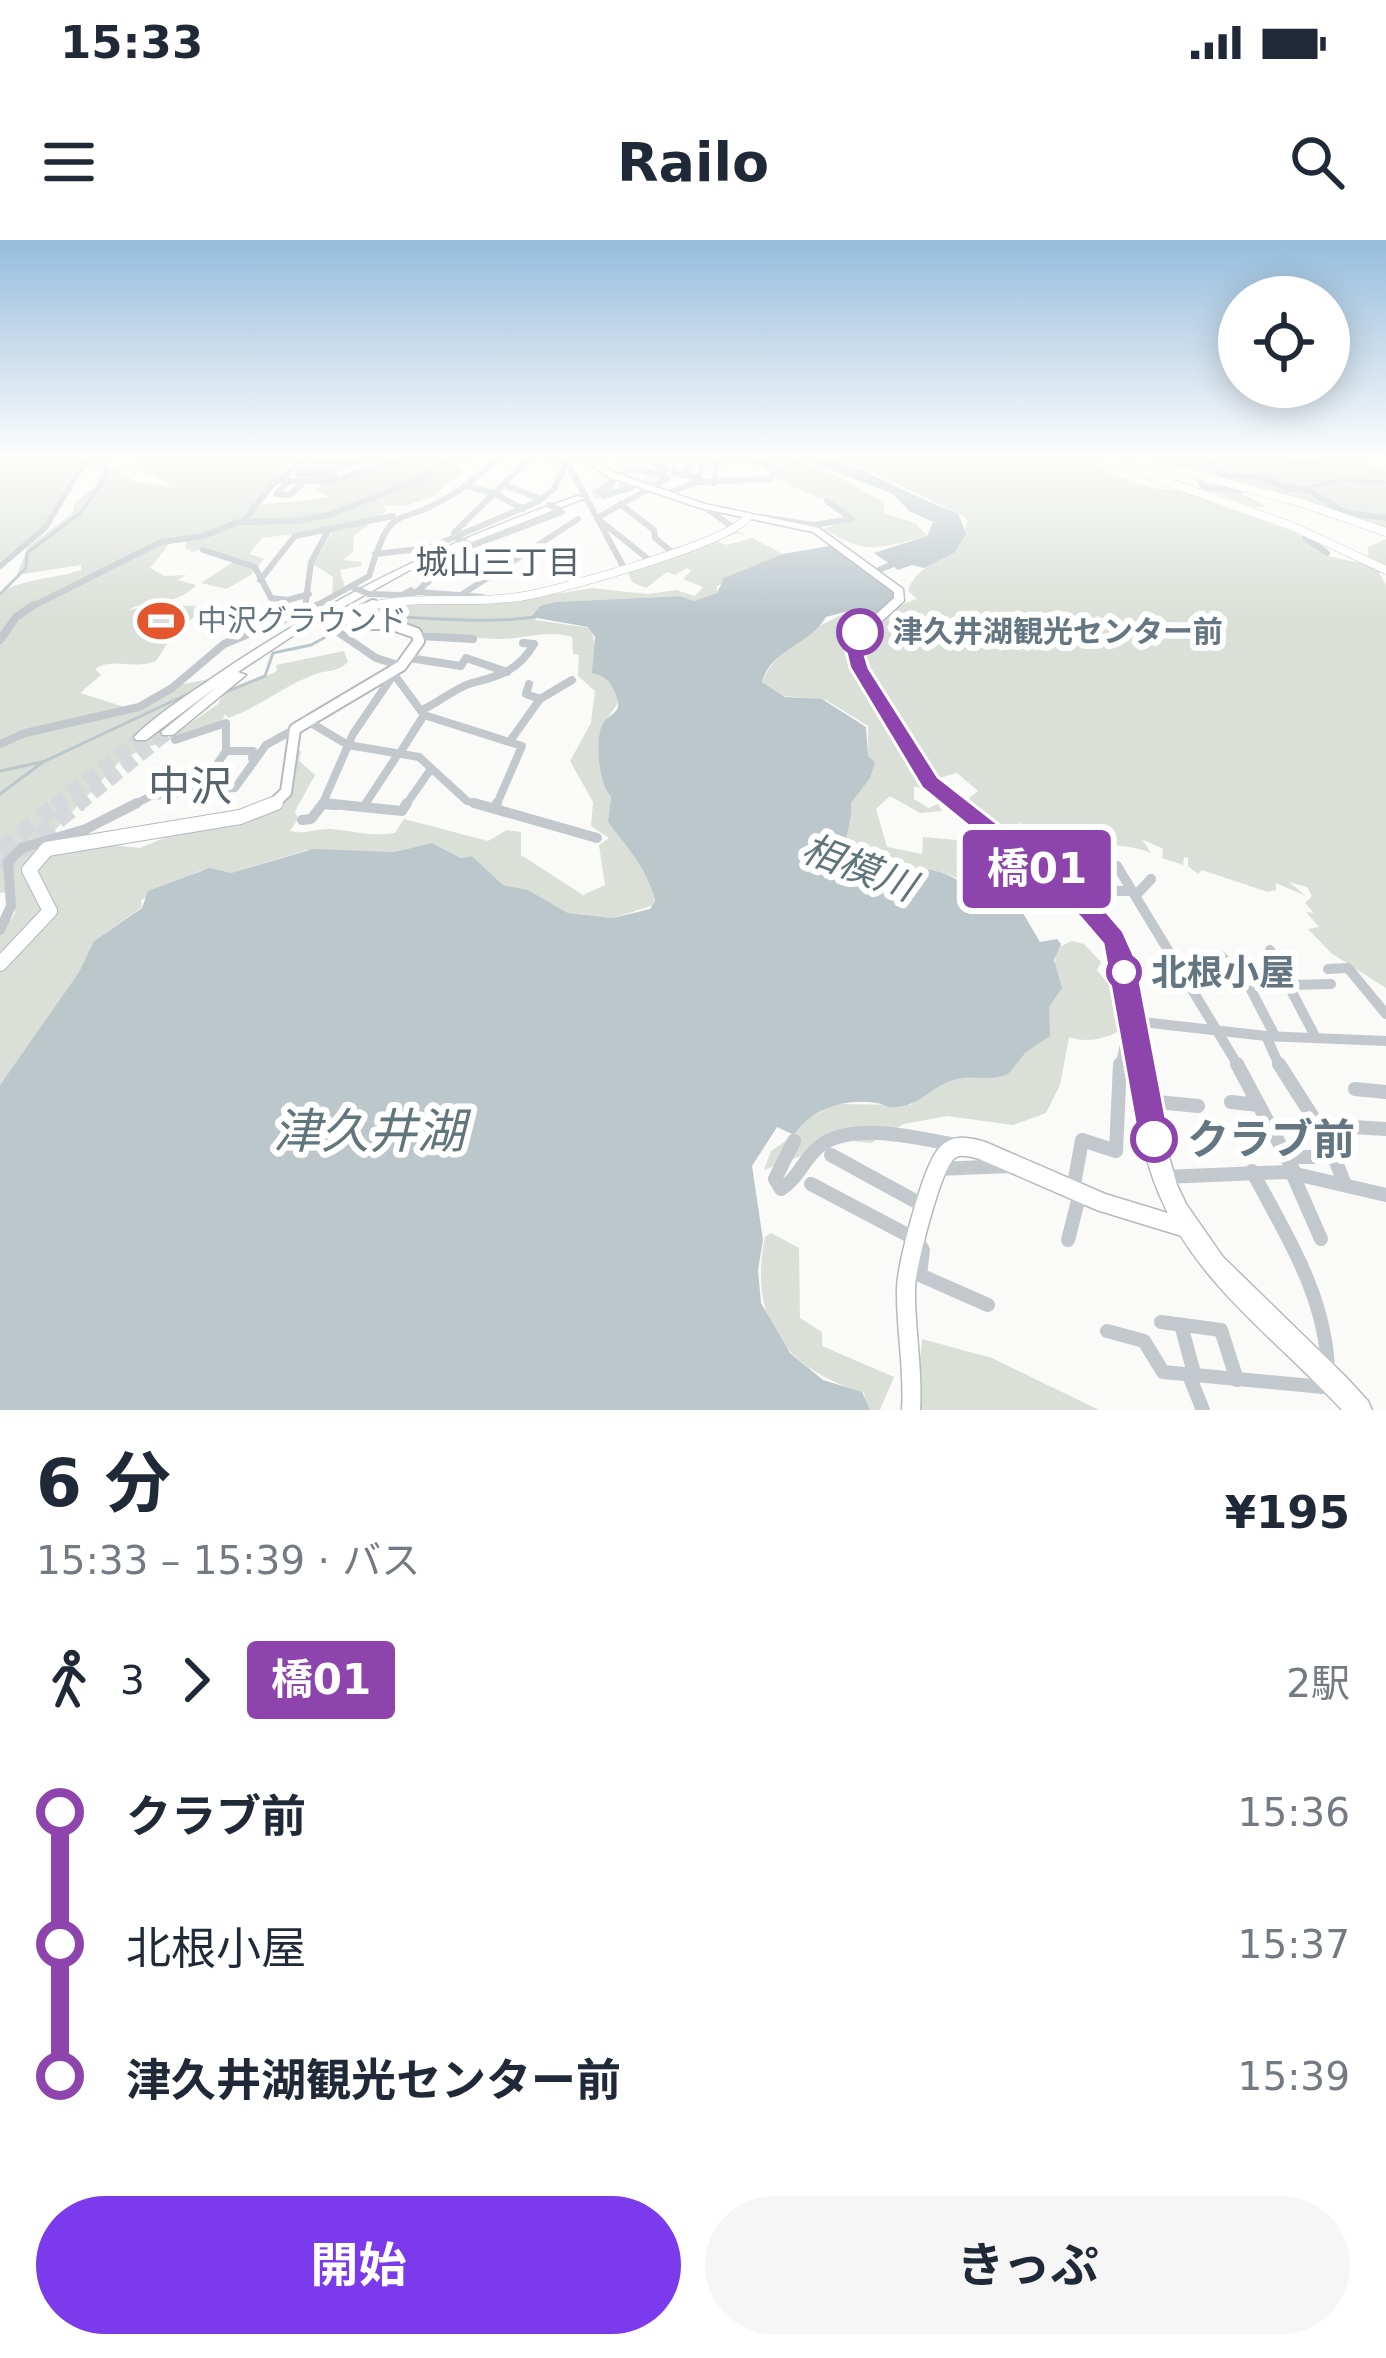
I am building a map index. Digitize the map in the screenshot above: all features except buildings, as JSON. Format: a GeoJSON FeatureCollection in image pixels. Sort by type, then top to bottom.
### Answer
{"type":"FeatureCollection","features":[{"type":"Feature","properties":{"kind":"highway"},"geometry":{"type":"LineString","coordinates":[[141,737],[290,630],[386,575],[479,533],[553,510]]}},
{"type":"Feature","properties":{"kind":"highway"},"geometry":{"type":"LineString","coordinates":[[171,736],[208,692],[286,642],[430,559],[559,510]]}},
{"type":"Feature","properties":{"kind":"highway"},"geometry":{"type":"LineString","coordinates":[[717,510],[804,526],[827,537],[898,589],[897,602],[860,632],[855,646],[860,668],[930,783],[1106,928],[1122,960],[1163,1177],[1187,1228],[1359,1410]]}},
{"type":"Feature","properties":{"kind":"main road"},"geometry":{"type":"LineString","coordinates":[[1251,510],[1360,556]]}},
{"type":"Feature","properties":{"kind":"main road"},"geometry":{"type":"LineString","coordinates":[[1252,510],[1386,569]]}},
{"type":"Feature","properties":{"kind":"main road"},"geometry":{"type":"LineString","coordinates":[[1320,510],[1386,532]]}},
{"type":"Feature","properties":{"kind":"main road"},"geometry":{"type":"LineString","coordinates":[[0,964],[49,914],[51,905],[28,870],[42,852],[72,841],[268,809],[286,790],[288,740],[300,724],[401,667],[419,636],[395,625],[360,626],[348,619],[369,604],[409,598],[527,596],[709,541],[740,529],[748,518]]}},
{"type":"Feature","properties":{"kind":"main road"},"geometry":{"type":"LineString","coordinates":[[911,1410],[914,1365],[905,1298],[937,1169],[948,1151],[967,1146],[1076,1191],[1187,1228]]}},
{"type":"Feature","properties":{"kind":"street"},"geometry":{"type":"LineString","coordinates":[[0,566],[12,550],[47,527],[56,510]]}},
{"type":"Feature","properties":{"kind":"street"},"geometry":{"type":"LineString","coordinates":[[243,522],[253,510]]}},
{"type":"Feature","properties":{"kind":"street"},"geometry":{"type":"LineString","coordinates":[[0,640],[20,613],[81,578],[160,542],[203,536],[243,522],[296,521],[343,510]]}},
{"type":"Feature","properties":{"kind":"street"},"geometry":{"type":"LineString","coordinates":[[260,580],[294,537],[414,510]]}},
{"type":"Feature","properties":{"kind":"street"},"geometry":{"type":"LineString","coordinates":[[470,545],[454,532],[477,510]]}},
{"type":"Feature","properties":{"kind":"street"},"geometry":{"type":"LineString","coordinates":[[375,554],[429,548],[519,510]]}},
{"type":"Feature","properties":{"kind":"street"},"geometry":{"type":"LineString","coordinates":[[558,510],[578,519],[598,520],[648,559]]}},
{"type":"Feature","properties":{"kind":"street"},"geometry":{"type":"LineString","coordinates":[[591,510],[623,566]]}},
{"type":"Feature","properties":{"kind":"street"},"geometry":{"type":"LineString","coordinates":[[598,520],[612,510]]}},
{"type":"Feature","properties":{"kind":"street"},"geometry":{"type":"LineString","coordinates":[[627,510],[672,552]]}},
{"type":"Feature","properties":{"kind":"street"},"geometry":{"type":"LineString","coordinates":[[707,510],[734,528],[709,541]]}},
{"type":"Feature","properties":{"kind":"street"},"geometry":{"type":"LineString","coordinates":[[719,510],[813,525],[852,519],[839,510]]}},
{"type":"Feature","properties":{"kind":"street"},"geometry":{"type":"LineString","coordinates":[[353,587],[370,594],[405,594],[470,545],[561,511]]}},
{"type":"Feature","properties":{"kind":"street"},"geometry":{"type":"LineString","coordinates":[[0,745],[26,733],[59,729],[143,705],[172,688],[213,650],[328,602],[369,577],[387,526],[401,514]]}},
{"type":"Feature","properties":{"kind":"street"},"geometry":{"type":"LineString","coordinates":[[461,595],[578,519]]}},
{"type":"Feature","properties":{"kind":"street"},"geometry":{"type":"LineString","coordinates":[[307,611],[311,562],[328,531]]}},
{"type":"Feature","properties":{"kind":"street"},"geometry":{"type":"LineString","coordinates":[[1327,553],[1305,538],[1347,551]]}},
{"type":"Feature","properties":{"kind":"street"},"geometry":{"type":"LineString","coordinates":[[203,550],[255,567],[271,598],[291,600],[309,594]]}},
{"type":"Feature","properties":{"kind":"street"},"geometry":{"type":"LineString","coordinates":[[458,558],[495,569]]}},
{"type":"Feature","properties":{"kind":"street"},"geometry":{"type":"LineString","coordinates":[[435,574],[418,592],[485,598]]}},
{"type":"Feature","properties":{"kind":"street"},"geometry":{"type":"LineString","coordinates":[[409,598],[435,574]]}},
{"type":"Feature","properties":{"kind":"street"},"geometry":{"type":"LineString","coordinates":[[307,611],[360,644],[378,663],[461,666],[466,658],[507,673]]}},
{"type":"Feature","properties":{"kind":"street"},"geometry":{"type":"LineString","coordinates":[[419,636],[472,639]]}},
{"type":"Feature","properties":{"kind":"street"},"geometry":{"type":"LineString","coordinates":[[364,806],[423,712],[470,683],[481,685],[525,661],[534,644],[523,643]]}},
{"type":"Feature","properties":{"kind":"street"},"geometry":{"type":"LineString","coordinates":[[401,667],[423,712],[521,746],[495,808]]}},
{"type":"Feature","properties":{"kind":"street"},"geometry":{"type":"LineString","coordinates":[[302,820],[311,820],[322,806],[348,745],[401,667]]}},
{"type":"Feature","properties":{"kind":"street"},"geometry":{"type":"LineString","coordinates":[[510,741],[540,699],[572,680]]}},
{"type":"Feature","properties":{"kind":"street"},"geometry":{"type":"LineString","coordinates":[[530,684],[526,694],[540,699]]}},
{"type":"Feature","properties":{"kind":"street"},"geometry":{"type":"LineString","coordinates":[[171,736],[192,736],[226,723],[226,751],[198,792]]}},
{"type":"Feature","properties":{"kind":"street"},"geometry":{"type":"LineString","coordinates":[[0,929],[10,915],[13,887],[8,862],[13,854],[86,829],[152,796],[235,788],[263,744],[300,724],[348,745],[419,757],[462,799],[597,838]]}},
{"type":"Feature","properties":{"kind":"street"},"geometry":{"type":"LineString","coordinates":[[226,751],[253,751],[254,762]]}},
{"type":"Feature","properties":{"kind":"street"},"geometry":{"type":"LineString","coordinates":[[322,806],[402,812],[431,769]]}},
{"type":"Feature","properties":{"kind":"street"},"geometry":{"type":"LineString","coordinates":[[1101,860],[1117,866],[1138,896],[1259,1105],[1321,1239]]}},
{"type":"Feature","properties":{"kind":"street"},"geometry":{"type":"LineString","coordinates":[[1138,896],[1151,879]]}},
{"type":"Feature","properties":{"kind":"street"},"geometry":{"type":"LineString","coordinates":[[1087,891],[1126,889],[1138,896]]}},
{"type":"Feature","properties":{"kind":"street"},"geometry":{"type":"LineString","coordinates":[[1270,950],[1316,1038]]}},
{"type":"Feature","properties":{"kind":"street"},"geometry":{"type":"LineString","coordinates":[[1221,956],[1249,986],[1289,1086],[1318,1125],[1345,1185]]}},
{"type":"Feature","properties":{"kind":"street"},"geometry":{"type":"LineString","coordinates":[[1328,969],[1348,968],[1386,1014]]}},
{"type":"Feature","properties":{"kind":"street"},"geometry":{"type":"LineString","coordinates":[[1290,985],[1331,984]]}},
{"type":"Feature","properties":{"kind":"street"},"geometry":{"type":"LineString","coordinates":[[1068,1240],[1082,1140],[1089,1138],[1116,1150],[1121,1047],[1135,1031],[1214,1029],[1386,1042]]}},
{"type":"Feature","properties":{"kind":"street"},"geometry":{"type":"LineString","coordinates":[[1355,1089],[1386,1092]]}},
{"type":"Feature","properties":{"kind":"street"},"geometry":{"type":"LineString","coordinates":[[1148,1101],[1198,1106]]}},
{"type":"Feature","properties":{"kind":"street"},"geometry":{"type":"LineString","coordinates":[[1231,1102],[1259,1105]]}},
{"type":"Feature","properties":{"kind":"street"},"geometry":{"type":"LineString","coordinates":[[1318,1125],[1386,1130]]}},
{"type":"Feature","properties":{"kind":"street"},"geometry":{"type":"LineString","coordinates":[[794,1141],[775,1179],[781,1190],[791,1184],[817,1148],[836,1137],[967,1146]]}},
{"type":"Feature","properties":{"kind":"street"},"geometry":{"type":"LineString","coordinates":[[831,1155],[926,1207]]}},
{"type":"Feature","properties":{"kind":"street"},"geometry":{"type":"LineString","coordinates":[[1163,1177],[1292,1168],[1318,1156]]}},
{"type":"Feature","properties":{"kind":"street"},"geometry":{"type":"LineString","coordinates":[[937,1169],[1018,1166]]}},
{"type":"Feature","properties":{"kind":"street"},"geometry":{"type":"LineString","coordinates":[[1292,1168],[1386,1195]]}},
{"type":"Feature","properties":{"kind":"street"},"geometry":{"type":"LineString","coordinates":[[1107,1330],[1144,1341],[1159,1370],[1305,1389],[1332,1381],[1317,1307],[1252,1171]]}},
{"type":"Feature","properties":{"kind":"street"},"geometry":{"type":"LineString","coordinates":[[811,1184],[917,1240],[923,1250],[920,1275],[988,1305]]}},
{"type":"Feature","properties":{"kind":"street"},"geometry":{"type":"LineString","coordinates":[[1161,1322],[1221,1330],[1237,1380]]}},
{"type":"Feature","properties":{"kind":"street"},"geometry":{"type":"LineString","coordinates":[[1180,1325],[1203,1410]]}},
{"type":"Feature","properties":{"kind":"shaded area"},"geometry":{"type":"Polygon","coordinates":[[[0,510],[53,510],[44,527],[0,561],[0,510]]]}},
{"type":"Feature","properties":{"kind":"shaded area"},"geometry":{"type":"Polygon","coordinates":[[[249,510],[238,522],[249,520],[255,510],[386,511],[354,536],[353,552],[343,560],[362,562],[361,566],[340,570],[345,588],[332,598],[333,577],[313,564],[334,529],[262,538],[249,554],[264,559],[251,575],[226,589],[201,583],[233,562],[203,549],[192,552],[185,548],[186,541],[169,544],[150,568],[164,576],[186,575],[178,580],[196,585],[180,597],[144,604],[126,611],[149,605],[204,606],[177,634],[150,629],[172,636],[156,661],[102,666],[95,669],[101,675],[80,693],[134,710],[183,684],[209,679],[133,737],[136,743],[152,736],[169,738],[218,704],[223,695],[277,671],[276,665],[344,651],[348,662],[228,718],[225,714],[222,722],[140,750],[118,763],[55,830],[57,835],[90,830],[89,841],[113,837],[119,846],[140,848],[188,828],[281,803],[291,752],[301,751],[299,761],[315,775],[290,831],[387,834],[395,833],[404,819],[488,841],[507,830],[521,832],[521,855],[583,895],[605,885],[599,845],[609,838],[591,826],[593,802],[570,761],[591,723],[595,691],[578,676],[579,655],[573,654],[572,637],[497,639],[444,634],[357,621],[362,611],[401,601],[506,602],[592,588],[647,594],[676,590],[695,596],[703,587],[683,579],[691,571],[687,568],[675,575],[667,572],[646,588],[632,582],[626,568],[737,531],[747,536],[737,533],[717,541],[726,545],[752,538],[783,554],[717,586],[717,593],[694,601],[680,596],[556,602],[538,611],[535,620],[591,628],[596,651],[593,672],[609,680],[620,694],[599,739],[601,775],[611,797],[608,822],[645,871],[654,905],[613,918],[568,913],[528,890],[503,885],[472,856],[461,858],[432,843],[394,852],[307,850],[231,873],[200,871],[141,900],[142,907],[94,941],[79,972],[0,1085],[0,933],[15,914],[15,891],[0,893],[0,593],[81,570],[81,565],[17,575],[28,547],[73,513],[249,510]]]}},
{"type":"Feature","properties":{"kind":"shaded area"},"geometry":{"type":"Polygon","coordinates":[[[842,510],[884,510],[915,523],[927,536],[874,547],[852,543],[824,529],[854,517],[842,510]]]}},
{"type":"Feature","properties":{"kind":"shaded area"},"geometry":{"type":"Polygon","coordinates":[[[951,510],[1231,510],[1296,533],[1328,556],[1360,563],[1369,554],[1367,548],[1386,539],[1386,565],[1379,573],[1386,585],[1386,988],[1331,953],[1308,929],[1319,927],[1306,912],[1314,913],[1305,903],[1312,896],[1307,887],[1289,882],[1306,896],[1276,883],[1276,890],[1268,892],[1202,870],[1198,874],[1188,866],[1188,858],[1184,857],[1183,865],[1162,858],[1163,849],[1142,839],[1151,853],[1080,838],[1078,851],[1025,848],[1018,836],[1021,822],[1006,835],[961,805],[978,791],[957,773],[932,780],[864,667],[864,654],[877,623],[917,599],[908,591],[911,583],[959,544],[968,521],[951,510]]]}},
{"type":"Feature","properties":{"kind":"shaded area"},"geometry":{"type":"Polygon","coordinates":[[[1322,510],[1386,510],[1386,530],[1322,510]]]}},
{"type":"Feature","properties":{"kind":"shaded area"},"geometry":{"type":"Polygon","coordinates":[[[849,612],[864,622],[852,633],[858,671],[893,736],[931,791],[914,786],[914,799],[929,808],[938,804],[942,811],[920,813],[890,796],[876,809],[887,847],[922,854],[923,837],[968,841],[986,860],[1035,892],[1044,900],[1041,904],[1009,904],[936,871],[878,865],[845,854],[849,809],[875,762],[868,756],[868,726],[826,700],[784,696],[762,682],[788,648],[849,612]]]}},
{"type":"Feature","properties":{"kind":"shaded area"},"geometry":{"type":"Polygon","coordinates":[[[1072,941],[1084,944],[1101,962],[1097,970],[1121,1000],[1125,1028],[1098,1039],[1069,1037],[1060,1085],[1046,1113],[1013,1125],[947,1116],[904,1124],[871,1143],[843,1140],[764,1170],[771,1151],[794,1135],[804,1121],[834,1104],[910,1105],[937,1084],[971,1074],[1049,1005],[1057,948],[1072,941]]]}},
{"type":"Feature","properties":{"kind":"shaded area"},"geometry":{"type":"Polygon","coordinates":[[[771,1233],[799,1248],[800,1318],[822,1332],[822,1346],[894,1377],[880,1410],[868,1410],[864,1393],[813,1370],[778,1337],[762,1293],[765,1237],[771,1233]]]}},
{"type":"Feature","properties":{"kind":"shaded area"},"geometry":{"type":"Polygon","coordinates":[[[922,1339],[992,1358],[1099,1410],[916,1410],[922,1339]]]}},
{"type":"Feature","properties":{"kind":"water"},"geometry":{"type":"Polygon","coordinates":[[[909,511],[958,513],[966,534],[955,552],[924,568],[912,565],[898,570],[874,553],[927,536],[933,522],[909,511]]]}},
{"type":"Feature","properties":{"kind":"water","name":"津久井湖"},"geometry":{"type":"Polygon","coordinates":[[[835,545],[896,592],[896,598],[875,614],[856,609],[826,617],[774,662],[762,682],[785,697],[822,699],[866,727],[868,756],[875,762],[870,778],[851,803],[845,854],[867,863],[950,876],[999,903],[1020,908],[1040,942],[1057,939],[1061,944],[1054,960],[1062,988],[1049,1007],[1050,1036],[1026,1052],[1008,1074],[953,1080],[904,1106],[865,1102],[830,1107],[794,1135],[777,1127],[752,1166],[763,1240],[758,1270],[761,1303],[790,1353],[823,1380],[862,1392],[870,1410],[0,1410],[0,1085],[79,972],[94,941],[142,908],[148,891],[210,868],[231,873],[313,849],[394,852],[432,843],[461,858],[472,856],[503,885],[528,890],[568,913],[613,918],[650,909],[655,901],[647,879],[608,822],[611,797],[601,775],[599,739],[603,724],[618,705],[608,681],[592,673],[595,637],[588,627],[531,617],[540,606],[556,602],[680,596],[694,601],[717,593],[724,578],[783,554],[835,545]]]}},
{"type":"Feature","properties":{"kind":"waterway"},"geometry":{"type":"LineString","coordinates":[[0,594],[26,568],[27,553],[82,510]]}},
{"type":"Feature","properties":{"kind":"waterway"},"geometry":{"type":"LineString","coordinates":[[1340,510],[1386,518]]}},
{"type":"Feature","properties":{"kind":"waterway","name":"相模川"},"geometry":{"type":"LineString","coordinates":[[869,574],[903,560]]}},
{"type":"Feature","properties":{"kind":"waterway"},"geometry":{"type":"LineString","coordinates":[[367,616],[535,617]]}},
{"type":"Feature","properties":{"kind":"waterway"},"geometry":{"type":"LineString","coordinates":[[226,692],[265,676],[273,653],[311,645],[340,629]]}},
{"type":"Feature","properties":{"kind":"waterway"},"geometry":{"type":"LineString","coordinates":[[0,794],[43,762],[192,692]]}},
{"type":"Feature","properties":{"kind":"waterway"},"geometry":{"type":"LineString","coordinates":[[0,771],[42,762]]}},
{"type":"Feature","properties":{"kind":"tunnel"},"geometry":{"type":"LineString","coordinates":[[77,806],[168,732]]}},
{"type":"Feature","properties":{"kind":"tunnel"},"geometry":{"type":"LineString","coordinates":[[54,806],[141,737]]}},
{"type":"Feature","properties":{"kind":"tunnel"},"geometry":{"type":"LineString","coordinates":[[0,849],[58,803]]}},
{"type":"Feature","properties":{"kind":"tunnel"},"geometry":{"type":"LineString","coordinates":[[0,868],[80,803]]}},
{"type":"Feature","properties":{"kind":"bus line","name":"橋01"},"geometry":{"type":"LineString","coordinates":[[860,632],[855,652],[860,668],[930,783],[1089,910],[1114,939],[1122,960],[1154,1139]]}},
{"type":"Feature","properties":{"kind":"place","name":"中沢グラウンド"},"geometry":{"type":"Point","coordinates":[161,621]}},
{"type":"Feature","properties":{"kind":"place","name":"津久井湖観光センター前"},"geometry":{"type":"Point","coordinates":[860,632]}},
{"type":"Feature","properties":{"kind":"place","name":"北根小屋"},"geometry":{"type":"Point","coordinates":[1124,972]}},
{"type":"Feature","properties":{"kind":"place","name":"クラブ前"},"geometry":{"type":"Point","coordinates":[1154,1139]}},
{"type":"Feature","properties":{"kind":"district","name":"城山三丁目"},"geometry":{"type":"Point","coordinates":[498,562]}},
{"type":"Feature","properties":{"kind":"district","name":"中沢"},"geometry":{"type":"Point","coordinates":[190,786]}}]}
